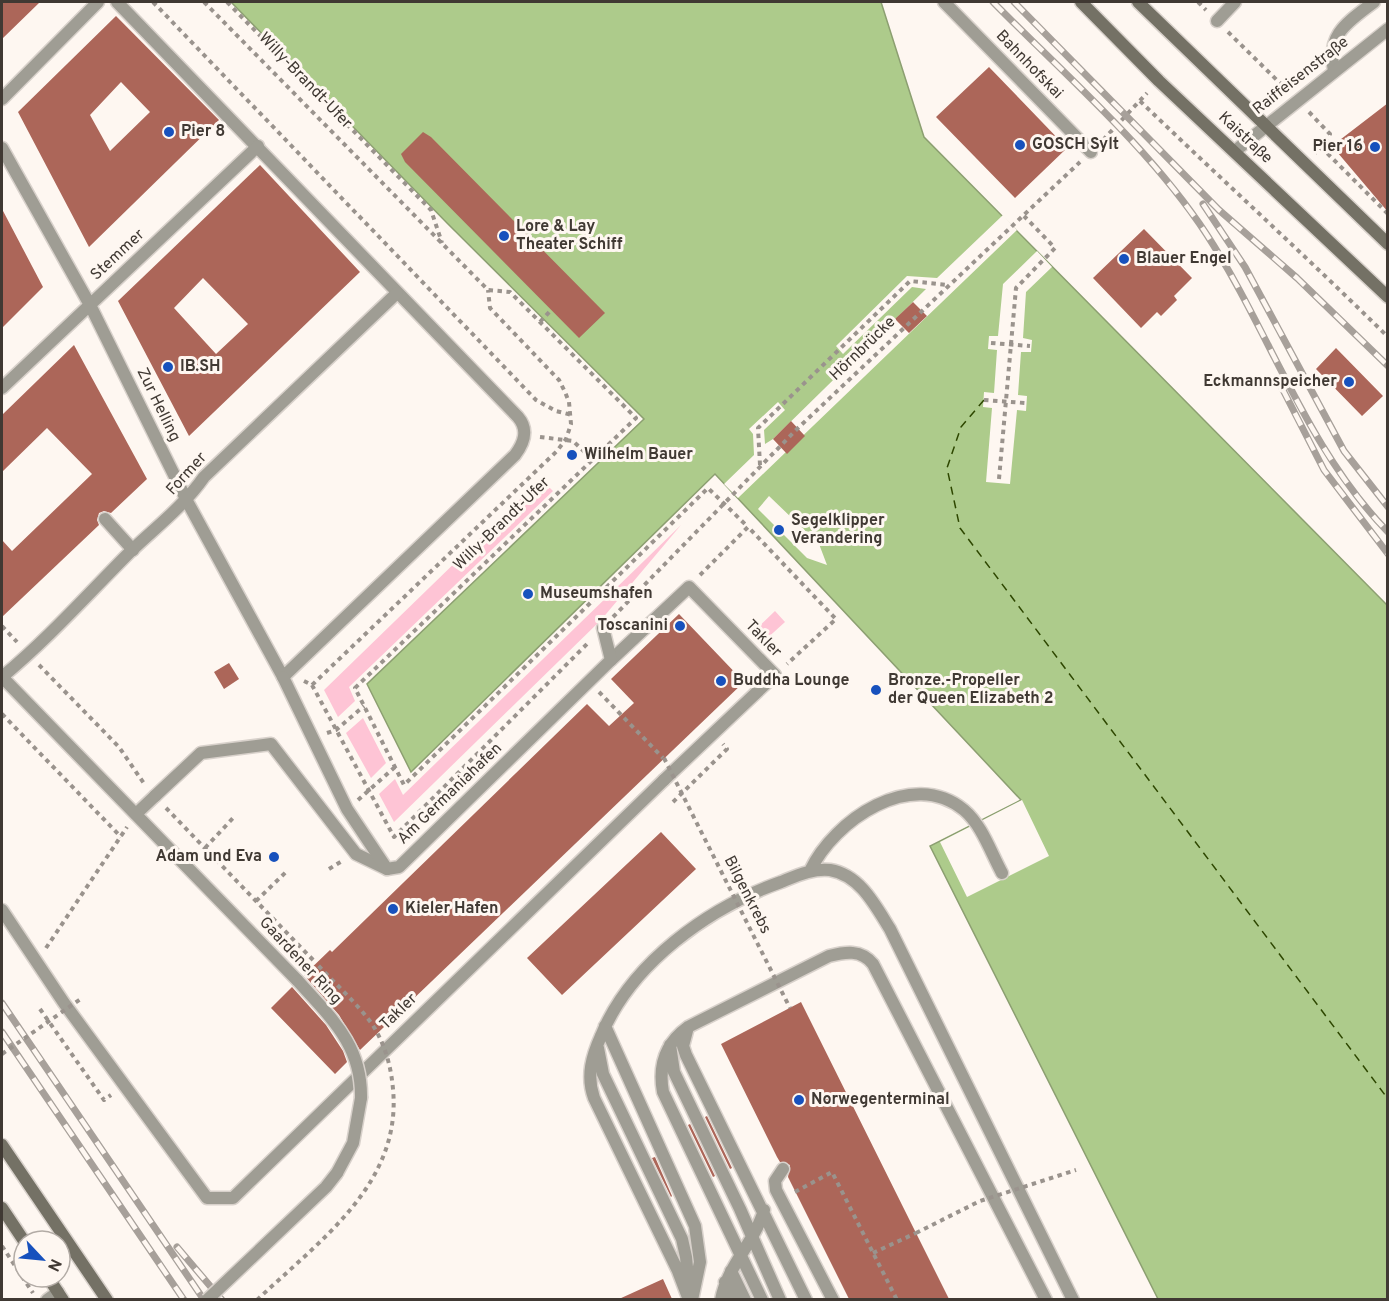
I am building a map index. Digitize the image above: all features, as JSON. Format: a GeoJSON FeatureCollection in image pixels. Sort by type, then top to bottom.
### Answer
{"type":"FeatureCollection","features":[{"type":"Feature","properties":{"kind":"main road","name":"Kaistraße"},"geometry":{"type":"LineString","coordinates":[[1081,2],[1159,81],[1388,297]]}},
{"type":"Feature","properties":{"kind":"main road","name":"Kaistraße"},"geometry":{"type":"LineString","coordinates":[[1141,2],[1388,244]]}},
{"type":"Feature","properties":{"kind":"main road"},"geometry":{"type":"LineString","coordinates":[[2,1145],[107,1299]]}},
{"type":"Feature","properties":{"kind":"main road"},"geometry":{"type":"LineString","coordinates":[[2,1208],[16,1229]]}},
{"type":"Feature","properties":{"kind":"street"},"geometry":{"type":"LineString","coordinates":[[2,99],[99,2]]}},
{"type":"Feature","properties":{"kind":"street"},"geometry":{"type":"LineString","coordinates":[[117,2],[522,422],[524,436],[514,455],[283,677]]}},
{"type":"Feature","properties":{"kind":"street","name":"Bahnhofskai"},"geometry":{"type":"LineString","coordinates":[[944,2],[1091,152]]}},
{"type":"Feature","properties":{"kind":"street"},"geometry":{"type":"LineString","coordinates":[[1216,21],[1235,2]]}},
{"type":"Feature","properties":{"kind":"street"},"geometry":{"type":"LineString","coordinates":[[1334,71],[1332,47],[1337,36],[1351,20],[1374,2]]}},
{"type":"Feature","properties":{"kind":"street","name":"Raiffeisenstraße"},"geometry":{"type":"LineString","coordinates":[[1235,152],[1265,125],[1388,29]]}},
{"type":"Feature","properties":{"kind":"street","name":"Stemmer"},"geometry":{"type":"LineString","coordinates":[[2,388],[258,146]]}},
{"type":"Feature","properties":{"kind":"street","name":"Zur Helling"},"geometry":{"type":"LineString","coordinates":[[2,148],[90,305],[188,501],[283,677]]}},
{"type":"Feature","properties":{"kind":"street","name":"Former"},"geometry":{"type":"LineString","coordinates":[[2,677],[29,654],[133,550],[188,501],[204,477],[397,293]]}},
{"type":"Feature","properties":{"kind":"street"},"geometry":{"type":"LineString","coordinates":[[105,519],[133,550]]}},
{"type":"Feature","properties":{"kind":"street","name":"Am Germaniahafen"},"geometry":{"type":"LineString","coordinates":[[283,677],[347,809],[387,869],[399,867],[689,586]]}},
{"type":"Feature","properties":{"kind":"street","name":"Takler"},"geometry":{"type":"LineString","coordinates":[[2,910],[36,963],[207,1198],[233,1198],[664,780],[776,675],[689,586]]}},
{"type":"Feature","properties":{"kind":"street"},"geometry":{"type":"LineString","coordinates":[[603,628],[611,660]]}},
{"type":"Feature","properties":{"kind":"street","name":"Gaardener Ring"},"geometry":{"type":"LineString","coordinates":[[2,677],[298,981],[334,1021],[354,1053],[361,1088],[360,1112],[353,1143],[344,1163],[326,1187],[207,1299]]}},
{"type":"Feature","properties":{"kind":"street"},"geometry":{"type":"LineString","coordinates":[[136,814],[201,753],[271,744],[356,854],[387,869]]}},
{"type":"Feature","properties":{"kind":"street"},"geometry":{"type":"LineString","coordinates":[[810,871],[824,846],[843,826],[881,805],[908,794],[931,793],[965,810],[976,824],[1002,873]]}},
{"type":"Feature","properties":{"kind":"street"},"geometry":{"type":"LineString","coordinates":[[690,1299],[594,1098],[590,1073],[597,1044],[622,994],[674,942],[721,910],[768,886],[810,871],[829,870],[859,885],[890,929],[1073,1299]]}},
{"type":"Feature","properties":{"kind":"street"},"geometry":{"type":"LineString","coordinates":[[780,1299],[663,1092],[661,1070],[670,1043],[688,1027],[829,956],[852,952],[868,958],[1046,1299]]}},
{"type":"Feature","properties":{"kind":"street"},"geometry":{"type":"LineString","coordinates":[[605,1026],[615,1053],[695,1226],[700,1262],[690,1299]]}},
{"type":"Feature","properties":{"kind":"street"},"geometry":{"type":"LineString","coordinates":[[688,1027],[683,1047],[748,1241],[771,1299]]}},
{"type":"Feature","properties":{"kind":"street"},"geometry":{"type":"LineString","coordinates":[[670,1043],[674,1072],[740,1209],[762,1299]]}},
{"type":"Feature","properties":{"kind":"street"},"geometry":{"type":"LineString","coordinates":[[597,1044],[603,1074],[682,1239],[690,1299]]}},
{"type":"Feature","properties":{"kind":"street"},"geometry":{"type":"LineString","coordinates":[[783,1169],[778,1172],[774,1185],[833,1299]]}},
{"type":"Feature","properties":{"kind":"street"},"geometry":{"type":"LineString","coordinates":[[733,1299],[723,1293],[748,1241]]}},
{"type":"Feature","properties":{"kind":"street"},"geometry":{"type":"LineString","coordinates":[[745,1299],[748,1241]]}},
{"type":"Feature","properties":{"kind":"street"},"geometry":{"type":"LineString","coordinates":[[748,1241],[754,1299]]}},
{"type":"Feature","properties":{"kind":"street"},"geometry":{"type":"LineString","coordinates":[[748,1241],[789,1299]]}},
{"type":"Feature","properties":{"kind":"street"},"geometry":{"type":"LineString","coordinates":[[748,1241],[798,1299]]}},
{"type":"Feature","properties":{"kind":"street"},"geometry":{"type":"LineString","coordinates":[[748,1241],[806,1299]]}},
{"type":"Feature","properties":{"kind":"street"},"geometry":{"type":"LineString","coordinates":[[47,1299],[60,1296]]}},
{"type":"Feature","properties":{"kind":"path"},"geometry":{"type":"LineString","coordinates":[[153,2],[536,399],[556,411],[572,415]]}},
{"type":"Feature","properties":{"kind":"path","name":"Willy-Brandt-Ufer"},"geometry":{"type":"LineString","coordinates":[[204,2],[488,290],[510,292],[636,418],[355,688],[404,786],[708,488],[724,503]]}},
{"type":"Feature","properties":{"kind":"path"},"geometry":{"type":"LineString","coordinates":[[227,2],[431,210],[443,244]]}},
{"type":"Feature","properties":{"kind":"path"},"geometry":{"type":"LineString","coordinates":[[1216,21],[1330,134],[1321,147],[1388,214]]}},
{"type":"Feature","properties":{"kind":"path","name":"Hörnbrücke"},"geometry":{"type":"LineString","coordinates":[[732,493],[1012,224],[1024,216],[1091,152],[1140,101],[1256,212],[1298,248],[1388,337]]}},
{"type":"Feature","properties":{"kind":"path"},"geometry":{"type":"LineString","coordinates":[[999,479],[1016,288],[1055,248],[1024,216]]}},
{"type":"Feature","properties":{"kind":"path"},"geometry":{"type":"LineString","coordinates":[[760,465],[758,428],[894,296],[910,281],[949,285]]}},
{"type":"Feature","properties":{"kind":"path"},"geometry":{"type":"LineString","coordinates":[[283,677],[312,685],[557,451],[566,439],[572,415],[559,380],[490,308],[488,290]]}},
{"type":"Feature","properties":{"kind":"path"},"geometry":{"type":"LineString","coordinates":[[540,322],[551,310]]}},
{"type":"Feature","properties":{"kind":"path"},"geometry":{"type":"LineString","coordinates":[[991,343],[1030,346]]}},
{"type":"Feature","properties":{"kind":"path"},"geometry":{"type":"LineString","coordinates":[[984,400],[1025,403]]}},
{"type":"Feature","properties":{"kind":"path"},"geometry":{"type":"LineString","coordinates":[[524,436],[573,441],[593,460]]}},
{"type":"Feature","properties":{"kind":"path","name":"Am Germaniahafen"},"geometry":{"type":"LineString","coordinates":[[312,685],[394,837],[603,628],[732,493]]}},
{"type":"Feature","properties":{"kind":"path"},"geometry":{"type":"LineString","coordinates":[[724,503],[836,619],[791,660]]}},
{"type":"Feature","properties":{"kind":"path"},"geometry":{"type":"LineString","coordinates":[[704,569],[748,526]]}},
{"type":"Feature","properties":{"kind":"path"},"geometry":{"type":"LineString","coordinates":[[2,626],[119,747],[155,796],[360,1010],[382,1042],[392,1080],[392,1126],[383,1159],[363,1196],[257,1299]]}},
{"type":"Feature","properties":{"kind":"path","name":"Bilgenkrebs"},"geometry":{"type":"LineString","coordinates":[[607,700],[664,758],[684,791],[790,1008]]}},
{"type":"Feature","properties":{"kind":"path"},"geometry":{"type":"LineString","coordinates":[[336,730],[364,706]]}},
{"type":"Feature","properties":{"kind":"path"},"geometry":{"type":"LineString","coordinates":[[2,714],[121,837]]}},
{"type":"Feature","properties":{"kind":"path"},"geometry":{"type":"LineString","coordinates":[[673,802],[728,749]]}},
{"type":"Feature","properties":{"kind":"path"},"geometry":{"type":"LineString","coordinates":[[369,791],[395,767]]}},
{"type":"Feature","properties":{"kind":"path"},"geometry":{"type":"LineString","coordinates":[[36,963],[136,814]]}},
{"type":"Feature","properties":{"kind":"path"},"geometry":{"type":"LineString","coordinates":[[205,848],[234,817]]}},
{"type":"Feature","properties":{"kind":"path"},"geometry":{"type":"LineString","coordinates":[[256,902],[287,871]]}},
{"type":"Feature","properties":{"kind":"path"},"geometry":{"type":"LineString","coordinates":[[2,1054],[82,998]]}},
{"type":"Feature","properties":{"kind":"path"},"geometry":{"type":"LineString","coordinates":[[40,1009],[104,1100]]}},
{"type":"Feature","properties":{"kind":"path"},"geometry":{"type":"LineString","coordinates":[[873,1253],[980,1201],[1076,1170]]}},
{"type":"Feature","properties":{"kind":"path"},"geometry":{"type":"LineString","coordinates":[[781,1200],[832,1172],[897,1299]]}},
{"type":"Feature","properties":{"kind":"path"},"geometry":{"type":"LineString","coordinates":[[2,1246],[37,1299]]}},
{"type":"Feature","properties":{"kind":"shaded area"},"geometry":{"type":"Polygon","coordinates":[[[231,2],[881,2],[924,137],[1387,605],[1387,1299],[1158,1299],[930,846],[1021,800],[715,474],[411,772],[367,684],[644,419],[447,223],[231,2]]]}},
{"type":"Feature","properties":{"kind":"shaded area"},"geometry":{"type":"Polygon","coordinates":[[[541,479],[553,491],[349,687],[355,701],[338,717],[324,690],[541,479]]]}},
{"type":"Feature","properties":{"kind":"shaded area"},"geometry":{"type":"Polygon","coordinates":[[[681,525],[601,620],[394,822],[379,794],[395,779],[403,795],[681,525]]]}},
{"type":"Feature","properties":{"kind":"shaded area"},"geometry":{"type":"Polygon","coordinates":[[[775,611],[785,622],[763,642],[754,631],[775,611]]]}},
{"type":"Feature","properties":{"kind":"shaded area"},"geometry":{"type":"Polygon","coordinates":[[[363,718],[386,763],[371,778],[346,733],[363,718]]]}},
{"type":"Feature","properties":{"kind":"pier"},"geometry":{"type":"Polygon","coordinates":[[[1003,215],[1017,230],[738,498],[724,484],[754,455],[753,434],[749,429],[778,402],[785,410],[764,430],[765,444],[773,439],[926,289],[912,287],[843,354],[836,346],[907,276],[937,278],[1003,215]]]}},
{"type":"Feature","properties":{"kind":"pier"},"geometry":{"type":"Polygon","coordinates":[[[1037,251],[1052,267],[1026,292],[1023,338],[1032,340],[1031,352],[1021,352],[1018,395],[1027,396],[1026,411],[1017,410],[1010,484],[986,482],[992,408],[983,407],[984,392],[994,393],[997,350],[988,349],[989,336],[998,336],[1003,284],[1037,251]]]}},
{"type":"Feature","properties":{"kind":"pier"},"geometry":{"type":"Polygon","coordinates":[[[769,496],[819,544],[827,565],[807,558],[758,509],[769,496]]]}},
{"type":"Feature","properties":{"kind":"pier"},"geometry":{"type":"Polygon","coordinates":[[[1022,800],[1049,856],[967,897],[940,842],[1022,800]]]}},
{"type":"Feature","properties":{"kind":"building"},"geometry":{"type":"Polygon","coordinates":[[[2,2],[40,2],[2,39],[2,2]]]}},
{"type":"Feature","properties":{"kind":"building","name":"Pier 8"},"geometry":{"type":"Polygon","coordinates":[[[116,16],[219,120],[89,247],[18,112],[116,16]],[[121,82],[90,115],[110,151],[150,112],[121,82]]]}},
{"type":"Feature","properties":{"kind":"building"},"geometry":{"type":"Polygon","coordinates":[[[989,67],[1067,148],[1015,198],[936,117],[989,67]]]}},
{"type":"Feature","properties":{"kind":"building"},"geometry":{"type":"Polygon","coordinates":[[[1388,103],[1388,212],[1332,146],[1388,103]]]}},
{"type":"Feature","properties":{"kind":"building","name":"Lore & Lay Theater Schiff"},"geometry":{"type":"Polygon","coordinates":[[[423,132],[431,137],[605,313],[579,338],[405,162],[401,154],[423,132]]]}},
{"type":"Feature","properties":{"kind":"building"},"geometry":{"type":"Polygon","coordinates":[[[260,165],[360,272],[189,436],[118,301],[260,165]],[[203,278],[174,308],[216,354],[248,324],[203,278]]]}},
{"type":"Feature","properties":{"kind":"building"},"geometry":{"type":"Polygon","coordinates":[[[2,209],[43,287],[2,328],[2,209]]]}},
{"type":"Feature","properties":{"kind":"building"},"geometry":{"type":"Polygon","coordinates":[[[1144,229],[1192,278],[1174,296],[1177,300],[1161,316],[1157,312],[1141,328],[1093,278],[1144,229]]]}},
{"type":"Feature","properties":{"kind":"building"},"geometry":{"type":"Polygon","coordinates":[[[913,302],[927,316],[909,333],[895,319],[913,302]]]}},
{"type":"Feature","properties":{"kind":"building"},"geometry":{"type":"Polygon","coordinates":[[[74,345],[147,479],[111,513],[104,511],[99,513],[97,520],[99,525],[2,617],[2,540],[12,551],[92,474],[47,428],[2,472],[2,415],[74,345]]]}},
{"type":"Feature","properties":{"kind":"building","name":"Eckmannspeicher"},"geometry":{"type":"Polygon","coordinates":[[[1336,348],[1383,396],[1362,416],[1316,369],[1336,348]]]}},
{"type":"Feature","properties":{"kind":"building"},"geometry":{"type":"Polygon","coordinates":[[[791,421],[805,436],[787,454],[773,439],[791,421]]]}},
{"type":"Feature","properties":{"kind":"building"},"geometry":{"type":"Polygon","coordinates":[[[679,614],[744,682],[360,1050],[339,1015],[304,975],[330,950],[332,952],[587,704],[609,726],[634,703],[611,679],[679,614]]]}},
{"type":"Feature","properties":{"kind":"building"},"geometry":{"type":"Polygon","coordinates":[[[229,663],[239,679],[224,689],[214,672],[229,663]]]}},
{"type":"Feature","properties":{"kind":"building"},"geometry":{"type":"Polygon","coordinates":[[[661,832],[696,869],[562,995],[527,958],[661,832]]]}},
{"type":"Feature","properties":{"kind":"building"},"geometry":{"type":"Polygon","coordinates":[[[292,987],[326,1025],[343,1051],[347,1062],[335,1074],[271,1008],[292,987]]]}},
{"type":"Feature","properties":{"kind":"building","name":"Norwegenterminal"},"geometry":{"type":"Polygon","coordinates":[[[801,1002],[949,1299],[849,1299],[788,1177],[790,1165],[780,1162],[777,1157],[721,1044],[801,1002]]]}},
{"type":"Feature","properties":{"kind":"building"},"geometry":{"type":"Polygon","coordinates":[[[707,1116],[732,1168],[730,1169],[705,1117],[707,1116]]]}},
{"type":"Feature","properties":{"kind":"building"},"geometry":{"type":"Polygon","coordinates":[[[690,1124],[715,1176],[713,1177],[688,1125],[690,1124]]]}},
{"type":"Feature","properties":{"kind":"building"},"geometry":{"type":"Polygon","coordinates":[[[655,1157],[672,1196],[671,1197],[652,1158],[655,1157]]]}},
{"type":"Feature","properties":{"kind":"building"},"geometry":{"type":"Polygon","coordinates":[[[663,1279],[672,1299],[619,1299],[663,1279]]]}},
{"type":"Feature","properties":{"kind":"ferry route"},"geometry":{"type":"LineString","coordinates":[[984,400],[961,427],[947,468],[960,528],[1388,1099]]}},
{"type":"Feature","properties":{"kind":"railway"},"geometry":{"type":"LineString","coordinates":[[993,2],[1106,113],[1160,172],[1184,203],[1230,272],[1311,427],[1359,499],[1388,532]]}},
{"type":"Feature","properties":{"kind":"railway"},"geometry":{"type":"LineString","coordinates":[[1014,2],[1219,210],[1297,278],[1388,366]]}},
{"type":"Feature","properties":{"kind":"railway"},"geometry":{"type":"LineString","coordinates":[[1203,204],[1245,267],[1344,451],[1388,507]]}},
{"type":"Feature","properties":{"kind":"railway"},"geometry":{"type":"LineString","coordinates":[[1282,388],[1324,470],[1388,554]]}},
{"type":"Feature","properties":{"kind":"railway"},"geometry":{"type":"LineString","coordinates":[[2,1003],[204,1300]]}},
{"type":"Feature","properties":{"kind":"railway"},"geometry":{"type":"LineString","coordinates":[[2,1032],[184,1300]]}},
{"type":"Feature","properties":{"kind":"railway"},"geometry":{"type":"LineString","coordinates":[[177,1247],[222,1300]]}},
{"type":"Feature","properties":{"kind":"place","name":"Pier 8"},"geometry":{"type":"Point","coordinates":[169,132]}},
{"type":"Feature","properties":{"kind":"place","name":"GOSCH Sylt"},"geometry":{"type":"Point","coordinates":[1020,145]}},
{"type":"Feature","properties":{"kind":"place","name":"Pier 16"},"geometry":{"type":"Point","coordinates":[1375,147]}},
{"type":"Feature","properties":{"kind":"place","name":"Lore & Lay Theater Schiff"},"geometry":{"type":"Point","coordinates":[504,236]}},
{"type":"Feature","properties":{"kind":"place","name":"Blauer Engel"},"geometry":{"type":"Point","coordinates":[1124,259]}},
{"type":"Feature","properties":{"kind":"place","name":"IB.SH"},"geometry":{"type":"Point","coordinates":[168,367]}},
{"type":"Feature","properties":{"kind":"place","name":"Eckmannspeicher"},"geometry":{"type":"Point","coordinates":[1349,382]}},
{"type":"Feature","properties":{"kind":"place","name":"Wilhelm Bauer"},"geometry":{"type":"Point","coordinates":[572,455]}},
{"type":"Feature","properties":{"kind":"place","name":"Segelklipper Verandering"},"geometry":{"type":"Point","coordinates":[779,530]}},
{"type":"Feature","properties":{"kind":"place","name":"Museumshafen"},"geometry":{"type":"Point","coordinates":[528,594]}},
{"type":"Feature","properties":{"kind":"place","name":"Toscanini"},"geometry":{"type":"Point","coordinates":[680,626]}},
{"type":"Feature","properties":{"kind":"place","name":"Buddha Lounge"},"geometry":{"type":"Point","coordinates":[721,681]}},
{"type":"Feature","properties":{"kind":"place","name":"Bronze.-Propeller der Queen Elizabeth 2"},"geometry":{"type":"Point","coordinates":[876,690]}},
{"type":"Feature","properties":{"kind":"place","name":"Adam und Eva"},"geometry":{"type":"Point","coordinates":[274,857]}},
{"type":"Feature","properties":{"kind":"place","name":"Kieler Hafen"},"geometry":{"type":"Point","coordinates":[393,909]}},
{"type":"Feature","properties":{"kind":"place","name":"Norwegenterminal"},"geometry":{"type":"Point","coordinates":[799,1100]}}]}
